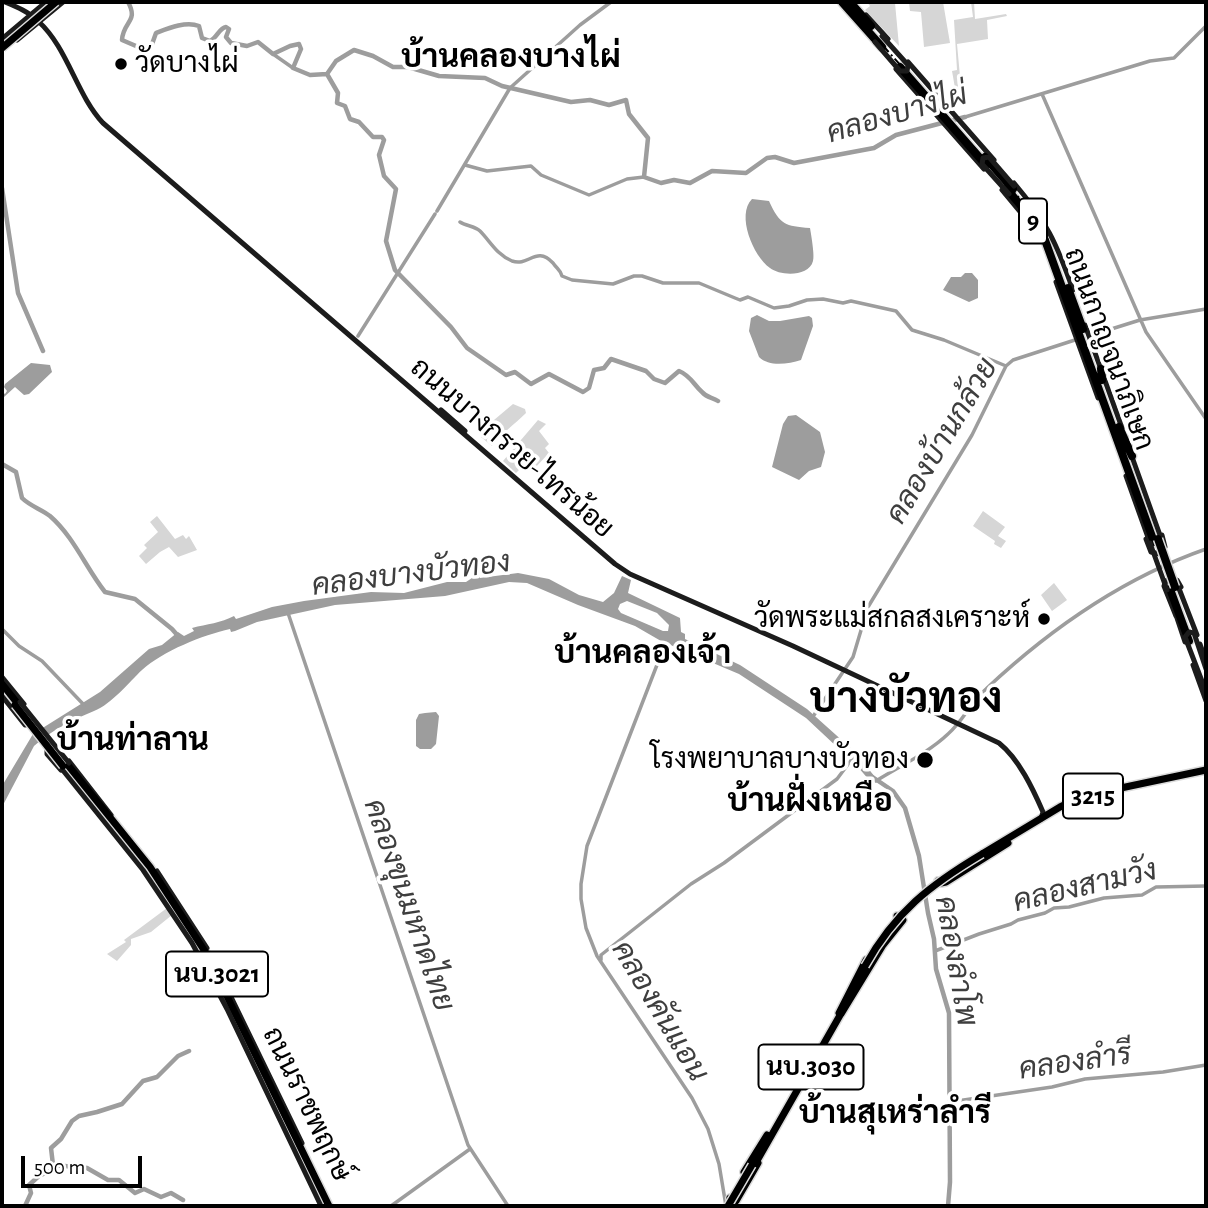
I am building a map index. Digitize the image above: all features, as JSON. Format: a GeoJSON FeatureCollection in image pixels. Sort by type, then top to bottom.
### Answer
{"type":"FeatureCollection","features":[{"type":"Feature","properties":{"kind":"highway","name":"ถนนกาญจนาภิเษก"},"geometry":{"type":"LineString","coordinates":[[840,2],[943,115],[956,124],[1031,208],[1043,226],[1057,257],[1086,352],[1156,540]]}},
{"type":"Feature","properties":{"kind":"highway","name":"ถนนกาญจนาภิเษก"},"geometry":{"type":"LineString","coordinates":[[853,2],[943,115]]}},
{"type":"Feature","properties":{"kind":"highway","name":"ถนนกาญจนาภิเษก"},"geometry":{"type":"LineString","coordinates":[[956,124],[975,157],[1039,229],[1119,427],[1156,540],[1206,676]]}},
{"type":"Feature","properties":{"kind":"highway"},"geometry":{"type":"LineString","coordinates":[[1086,352],[1094,387]]}},
{"type":"Feature","properties":{"kind":"highway"},"geometry":{"type":"LineString","coordinates":[[1101,369],[1101,380]]}},
{"type":"Feature","properties":{"kind":"highway"},"geometry":{"type":"LineString","coordinates":[[1119,427],[1132,456]]}},
{"type":"Feature","properties":{"kind":"highway"},"geometry":{"type":"LineString","coordinates":[[1122,465],[1136,491]]}},
{"type":"Feature","properties":{"kind":"highway","name":"ถนนกาญจนาภิเษก"},"geometry":{"type":"LineString","coordinates":[[1173,588],[1206,691]]}},
{"type":"Feature","properties":{"kind":"main road","name":"ถนนบางกรวย-ไทรน้อย"},"geometry":{"type":"LineString","coordinates":[[5,2],[21,7]]}},
{"type":"Feature","properties":{"kind":"main road","name":"ถนนบางกรวย-ไทรน้อย"},"geometry":{"type":"LineString","coordinates":[[12,2],[44,24],[99,118],[615,564],[953,721],[1005,748],[1027,780],[1043,814],[1041,819]]}},
{"type":"Feature","properties":{"kind":"main road"},"geometry":{"type":"LineString","coordinates":[[2,46],[25,18],[21,7],[33,9],[63,2]]}},
{"type":"Feature","properties":{"kind":"main road"},"geometry":{"type":"LineString","coordinates":[[840,2],[900,71],[906,71],[908,65],[853,2]]}},
{"type":"Feature","properties":{"kind":"main road"},"geometry":{"type":"LineString","coordinates":[[840,2],[912,88],[943,115]]}},
{"type":"Feature","properties":{"kind":"main road"},"geometry":{"type":"LineString","coordinates":[[853,2],[927,84],[956,124],[1044,221]]}},
{"type":"Feature","properties":{"kind":"main road"},"geometry":{"type":"LineString","coordinates":[[2,46],[19,38],[32,27],[44,24],[50,12],[50,3]]}},
{"type":"Feature","properties":{"kind":"main road"},"geometry":{"type":"LineString","coordinates":[[16,28],[50,3]]}},
{"type":"Feature","properties":{"kind":"main road"},"geometry":{"type":"LineString","coordinates":[[2,46],[50,3]]}},
{"type":"Feature","properties":{"kind":"main road"},"geometry":{"type":"LineString","coordinates":[[44,24],[50,12]]}},
{"type":"Feature","properties":{"kind":"main road"},"geometry":{"type":"LineString","coordinates":[[16,28],[21,30],[19,38]]}},
{"type":"Feature","properties":{"kind":"main road"},"geometry":{"type":"LineString","coordinates":[[927,84],[943,115]]}},
{"type":"Feature","properties":{"kind":"main road"},"geometry":{"type":"LineString","coordinates":[[975,157],[1038,235]]}},
{"type":"Feature","properties":{"kind":"main road"},"geometry":{"type":"LineString","coordinates":[[1038,235],[1028,218],[982,164],[983,158],[989,157],[1014,186],[1044,221],[1055,242],[1083,338],[1094,387],[1149,549],[1153,554],[1160,554],[1164,551],[1165,543],[1101,369],[1083,338],[1038,235]]}},
{"type":"Feature","properties":{"kind":"main road"},"geometry":{"type":"LineString","coordinates":[[1152,513],[1156,540]]}},
{"type":"Feature","properties":{"kind":"main road"},"geometry":{"type":"LineString","coordinates":[[1140,518],[1156,540]]}},
{"type":"Feature","properties":{"kind":"main road"},"geometry":{"type":"LineString","coordinates":[[1206,661],[1177,580],[1171,578],[1166,581],[1164,589],[1206,701]]}},
{"type":"Feature","properties":{"kind":"main road"},"geometry":{"type":"LineString","coordinates":[[1173,588],[1186,607]]}},
{"type":"Feature","properties":{"kind":"main road"},"geometry":{"type":"LineString","coordinates":[[1173,588],[1176,616]]}},
{"type":"Feature","properties":{"kind":"main road"},"geometry":{"type":"LineString","coordinates":[[1206,669],[1194,633],[1189,632],[1185,637],[1206,691]]}},
{"type":"Feature","properties":{"kind":"main road"},"geometry":{"type":"LineString","coordinates":[[2,686],[34,717],[34,723],[25,725],[2,686]]}},
{"type":"Feature","properties":{"kind":"main road","name":"ถนนราชพฤกษ์"},"geometry":{"type":"LineString","coordinates":[[2,686],[173,899],[206,957],[327,1206]]}},
{"type":"Feature","properties":{"kind":"main road"},"geometry":{"type":"LineString","coordinates":[[91,804],[81,796],[47,754],[48,745],[53,744],[59,749],[111,815]]}},
{"type":"Feature","properties":{"kind":"main road","name":"ถนนราชพฤกษ์"},"geometry":{"type":"LineString","coordinates":[[65,765],[91,804],[143,870],[197,951],[327,1206]]}},
{"type":"Feature","properties":{"kind":"main road","name":"ถนนราชพฤกษ์"},"geometry":{"type":"LineString","coordinates":[[65,765],[134,843],[184,911],[216,967],[314,1169],[327,1206]]}},
{"type":"Feature","properties":{"kind":"main road"},"geometry":{"type":"LineString","coordinates":[[1158,781],[1206,772]]}},
{"type":"Feature","properties":{"kind":"main road"},"geometry":{"type":"LineString","coordinates":[[1158,781],[1206,772]]}},
{"type":"Feature","properties":{"kind":"main road","name":"3215"},"geometry":{"type":"LineString","coordinates":[[1034,825],[1060,807],[1090,794],[1158,781]]}},
{"type":"Feature","properties":{"kind":"main road","name":"3215"},"geometry":{"type":"LineString","coordinates":[[1034,825],[1085,798],[1158,781]]}},
{"type":"Feature","properties":{"kind":"main road","name":"3215"},"geometry":{"type":"LineString","coordinates":[[1037,800],[1046,808],[1060,807]]}},
{"type":"Feature","properties":{"kind":"main road","name":"นบ.3030"},"geometry":{"type":"LineString","coordinates":[[729,1206],[889,928],[914,901],[937,882],[1034,825]]}},
{"type":"Feature","properties":{"kind":"main road"},"geometry":{"type":"LineString","coordinates":[[1007,841],[946,882],[939,881],[939,878],[954,868],[1007,841]]}},
{"type":"Feature","properties":{"kind":"main road"},"geometry":{"type":"LineString","coordinates":[[134,843],[143,870]]}},
{"type":"Feature","properties":{"kind":"main road"},"geometry":{"type":"LineString","coordinates":[[901,916],[902,920],[840,1013],[878,940],[894,918],[901,916]]}},
{"type":"Feature","properties":{"kind":"main road"},"geometry":{"type":"LineString","coordinates":[[197,951],[216,967]]}},
{"type":"Feature","properties":{"kind":"main road","name":"ถนนราชพฤกษ์"},"geometry":{"type":"LineString","coordinates":[[206,957],[327,1206]]}},
{"type":"Feature","properties":{"kind":"main road"},"geometry":{"type":"LineString","coordinates":[[251,1052],[256,1071]]}},
{"type":"Feature","properties":{"kind":"main road"},"geometry":{"type":"LineString","coordinates":[[775,1126],[742,1191],[732,1202],[730,1197],[758,1148],[775,1126]]}},
{"type":"Feature","properties":{"kind":"main road"},"geometry":{"type":"LineString","coordinates":[[314,1169],[321,1189]]}},
{"type":"Feature","properties":{"kind":"shaded area"},"geometry":{"type":"Polygon","coordinates":[[[867,2],[903,2],[895,3],[899,46],[865,10],[870,6],[867,2]]]}},
{"type":"Feature","properties":{"kind":"shaded area"},"geometry":{"type":"Polygon","coordinates":[[[909,2],[943,2],[950,43],[924,47],[921,12],[910,11],[909,2]]]}},
{"type":"Feature","properties":{"kind":"shaded area"},"geometry":{"type":"Polygon","coordinates":[[[971,2],[974,2],[975,19],[1007,16],[987,20],[988,39],[957,44],[961,87],[955,88],[952,71],[957,70],[954,20],[973,17],[971,2]]]}},
{"type":"Feature","properties":{"kind":"shaded area"},"geometry":{"type":"Polygon","coordinates":[[[752,199],[769,201],[784,223],[810,228],[813,258],[806,270],[794,274],[780,273],[764,262],[753,245],[746,225],[747,206],[752,199]]]}},
{"type":"Feature","properties":{"kind":"shaded area"},"geometry":{"type":"Polygon","coordinates":[[[965,273],[972,273],[978,280],[978,298],[969,302],[943,290],[951,277],[961,277],[965,273]]]}},
{"type":"Feature","properties":{"kind":"shaded area"},"geometry":{"type":"Polygon","coordinates":[[[757,315],[769,321],[809,316],[812,318],[813,326],[801,360],[773,363],[759,357],[749,331],[751,318],[757,315]]]}},
{"type":"Feature","properties":{"kind":"shaded area"},"geometry":{"type":"Polygon","coordinates":[[[31,363],[50,365],[52,372],[29,394],[24,395],[15,387],[4,397],[2,392],[5,394],[7,391],[5,384],[31,363]]]}},
{"type":"Feature","properties":{"kind":"shaded area"},"geometry":{"type":"Polygon","coordinates":[[[513,404],[525,409],[526,413],[492,446],[481,437],[494,420],[513,404]]]}},
{"type":"Feature","properties":{"kind":"shaded area"},"geometry":{"type":"Polygon","coordinates":[[[796,415],[820,432],[825,452],[821,467],[809,471],[799,480],[772,467],[783,424],[788,416],[796,415]]]}},
{"type":"Feature","properties":{"kind":"shaded area"},"geometry":{"type":"Polygon","coordinates":[[[538,420],[546,424],[539,431],[549,444],[545,448],[549,453],[534,469],[534,463],[538,459],[533,456],[516,473],[503,461],[538,420]]]}},
{"type":"Feature","properties":{"kind":"shaded area"},"geometry":{"type":"Polygon","coordinates":[[[983,511],[1005,527],[998,536],[1006,541],[1001,548],[973,526],[983,511]]]}},
{"type":"Feature","properties":{"kind":"shaded area"},"geometry":{"type":"Polygon","coordinates":[[[157,516],[175,539],[183,535],[186,539],[189,536],[197,550],[178,557],[169,547],[146,564],[139,556],[147,548],[144,545],[158,532],[150,522],[157,516]]]}},
{"type":"Feature","properties":{"kind":"shaded area"},"geometry":{"type":"Polygon","coordinates":[[[518,573],[549,579],[579,595],[603,602],[614,593],[622,576],[631,580],[628,593],[680,618],[681,632],[685,634],[685,639],[740,665],[807,709],[855,752],[875,777],[870,781],[856,762],[806,718],[739,674],[661,641],[635,626],[527,583],[509,582],[445,596],[335,605],[257,622],[231,632],[230,629],[184,645],[151,663],[101,708],[63,726],[34,746],[2,807],[2,786],[33,734],[100,692],[149,649],[162,645],[178,632],[184,636],[194,631],[192,628],[304,601],[371,592],[404,593],[447,582],[466,582],[478,574],[480,578],[518,573]],[[627,601],[620,604],[618,609],[621,613],[668,631],[669,625],[657,613],[627,601]]]}},
{"type":"Feature","properties":{"kind":"shaded area"},"geometry":{"type":"Polygon","coordinates":[[[1054,583],[1067,600],[1052,611],[1041,595],[1054,583]]]}},
{"type":"Feature","properties":{"kind":"shaded area"},"geometry":{"type":"Polygon","coordinates":[[[436,712],[439,716],[436,744],[431,749],[420,749],[416,746],[416,720],[419,714],[436,712]]]}},
{"type":"Feature","properties":{"kind":"shaded area"},"geometry":{"type":"Polygon","coordinates":[[[167,908],[172,915],[151,932],[131,939],[131,945],[117,961],[107,954],[126,942],[124,940],[167,908]]]}},
{"type":"Feature","properties":{"kind":"waterway","name":"คลองบางไผ่"},"geometry":{"type":"LineString","coordinates":[[128,2],[132,14],[122,40],[143,49],[151,47],[156,33],[178,26],[199,26],[202,38],[210,41],[226,27],[229,29],[226,37],[231,43],[247,46],[258,42],[273,54],[299,44],[301,49],[293,68],[310,75],[327,74],[336,61],[354,50],[393,67],[408,67],[439,76],[485,78],[502,86],[571,102],[590,100],[609,105],[626,100],[629,114],[648,138],[644,177],[661,183],[674,180],[690,183],[712,171],[746,173],[767,158],[775,157],[794,163],[874,148],[896,135],[965,117]]}},
{"type":"Feature","properties":{"kind":"waterway"},"geometry":{"type":"LineString","coordinates":[[437,211],[510,88],[580,25],[611,2]]}},
{"type":"Feature","properties":{"kind":"waterway","name":"คลองบางไผ่"},"geometry":{"type":"LineString","coordinates":[[965,117],[1150,61],[1174,58],[1206,26]]}},
{"type":"Feature","properties":{"kind":"waterway"},"geometry":{"type":"LineString","coordinates":[[273,54],[293,68]]}},
{"type":"Feature","properties":{"kind":"waterway"},"geometry":{"type":"LineString","coordinates":[[327,74],[338,93],[337,103],[345,106],[350,119],[359,122],[373,137],[382,137],[384,140],[379,155],[384,176],[396,189],[386,241],[395,270],[451,327],[467,348],[506,375],[515,372],[531,384],[549,374],[583,392],[589,388],[594,370],[604,368],[611,359],[646,371],[654,379],[665,383],[679,371],[704,394],[718,401]]}},
{"type":"Feature","properties":{"kind":"waterway"},"geometry":{"type":"LineString","coordinates":[[1042,94],[1146,332],[1206,419]]}},
{"type":"Feature","properties":{"kind":"waterway"},"geometry":{"type":"LineString","coordinates":[[465,165],[487,171],[531,166],[541,175],[589,195],[627,179],[644,177]]}},
{"type":"Feature","properties":{"kind":"waterway"},"geometry":{"type":"LineString","coordinates":[[2,188],[18,293],[43,351]]}},
{"type":"Feature","properties":{"kind":"waterway"},"geometry":{"type":"LineString","coordinates":[[358,336],[435,214]]}},
{"type":"Feature","properties":{"kind":"waterway"},"geometry":{"type":"LineString","coordinates":[[460,222],[478,229],[498,252],[512,261],[542,256],[553,263],[562,276],[572,280],[613,284],[634,276],[642,276],[663,283],[699,283],[740,300],[748,297],[774,308],[807,300],[823,299],[843,303],[851,301],[896,311],[912,330],[944,340],[1006,366]]}},
{"type":"Feature","properties":{"kind":"waterway","name":"คลองบ้านกล้วย"},"geometry":{"type":"LineString","coordinates":[[1089,336],[1140,320],[1206,309]]}},
{"type":"Feature","properties":{"kind":"waterway","name":"คลองบ้านกล้วย"},"geometry":{"type":"LineString","coordinates":[[812,718],[853,657],[868,607],[972,435],[1006,366],[1013,360],[1078,339]]}},
{"type":"Feature","properties":{"kind":"waterway"},"geometry":{"type":"LineString","coordinates":[[2,464],[16,472],[22,498],[50,516],[66,533],[105,592],[135,599],[179,637]]}},
{"type":"Feature","properties":{"kind":"waterway"},"geometry":{"type":"LineString","coordinates":[[876,781],[940,741],[986,689],[1010,667],[1089,607],[1146,575],[1206,549]]}},
{"type":"Feature","properties":{"kind":"waterway","name":"คลองขุนมหาดไทย"},"geometry":{"type":"LineString","coordinates":[[288,613],[468,1145],[508,1206]]}},
{"type":"Feature","properties":{"kind":"waterway"},"geometry":{"type":"LineString","coordinates":[[2,629],[19,646],[42,661],[84,705]]}},
{"type":"Feature","properties":{"kind":"waterway","name":"คลองคันแอน"},"geometry":{"type":"LineString","coordinates":[[667,639],[587,846],[581,899],[586,928],[597,956],[692,1098],[708,1129],[719,1164],[726,1206]]}},
{"type":"Feature","properties":{"kind":"waterway"},"geometry":{"type":"LineString","coordinates":[[601,960],[601,955],[691,884],[724,863],[837,779],[852,759]]}},
{"type":"Feature","properties":{"kind":"waterway","name":"คลองลำโพ"},"geometry":{"type":"LineString","coordinates":[[871,776],[893,791],[905,808],[919,856],[934,939],[936,969],[949,1013],[948,1206]]}},
{"type":"Feature","properties":{"kind":"waterway","name":"คลองสามวัง"},"geometry":{"type":"LineString","coordinates":[[935,951],[1054,908],[1104,898],[1142,895],[1156,887],[1206,886]]}},
{"type":"Feature","properties":{"kind":"waterway"},"geometry":{"type":"LineString","coordinates":[[53,1165],[51,1148],[61,1139],[72,1121],[79,1116],[122,1104],[143,1081],[157,1077],[178,1056],[189,1051]]}},
{"type":"Feature","properties":{"kind":"waterway","name":"คลองลำรี"},"geometry":{"type":"LineString","coordinates":[[950,1102],[1052,1087],[1085,1079],[1206,1065]]}},
{"type":"Feature","properties":{"kind":"waterway"},"geometry":{"type":"LineString","coordinates":[[391,1206],[470,1149]]}},
{"type":"Feature","properties":{"kind":"waterway"},"geometry":{"type":"LineString","coordinates":[[53,1165],[87,1168],[108,1180],[119,1180],[135,1193],[144,1189],[161,1197],[171,1193],[183,1200]]}},
{"type":"Feature","properties":{"kind":"waterway"},"geometry":{"type":"LineString","coordinates":[[25,1206],[31,1193],[29,1185],[40,1175],[52,1171],[53,1165]]}},
{"type":"Feature","properties":{"kind":"railway"},"geometry":{"type":"LineString","coordinates":[[2,47],[56,2]]}},
{"type":"Feature","properties":{"kind":"railway"},"geometry":{"type":"LineString","coordinates":[[844,2],[1028,208]]}},
{"type":"Feature","properties":{"kind":"place","name":"วัดบางไผ่"},"geometry":{"type":"Point","coordinates":[121,64]}},
{"type":"Feature","properties":{"kind":"place","name":"วัดพระแม่สกลสงเคราะห์"},"geometry":{"type":"Point","coordinates":[1044,619]}},
{"type":"Feature","properties":{"kind":"place","name":"โรงพยาบาลบางบัวทอง"},"geometry":{"type":"Point","coordinates":[925,760]}},
{"type":"Feature","properties":{"kind":"district","name":"บ้านคลองบางไผ่"},"geometry":{"type":"Point","coordinates":[511,57]}},
{"type":"Feature","properties":{"kind":"district","name":"บ้านคลองเจ้า"},"geometry":{"type":"Point","coordinates":[643,653]}},
{"type":"Feature","properties":{"kind":"district","name":"บางบัวทอง"},"geometry":{"type":"Point","coordinates":[906,699]}},
{"type":"Feature","properties":{"kind":"district","name":"บ้านท่าลาน"},"geometry":{"type":"Point","coordinates":[133,740]}},
{"type":"Feature","properties":{"kind":"district","name":"บ้านฝั่งเหนือ"},"geometry":{"type":"Point","coordinates":[810,801]}},
{"type":"Feature","properties":{"kind":"district","name":"บ้านสุเหร่าลำรี"},"geometry":{"type":"Point","coordinates":[895,1113]}},
{"type":"Feature","properties":{"kind":"water label","name":"คลองบางบัวทอง"},"geometry":{"type":"Point","coordinates":[411,574]}}]}
